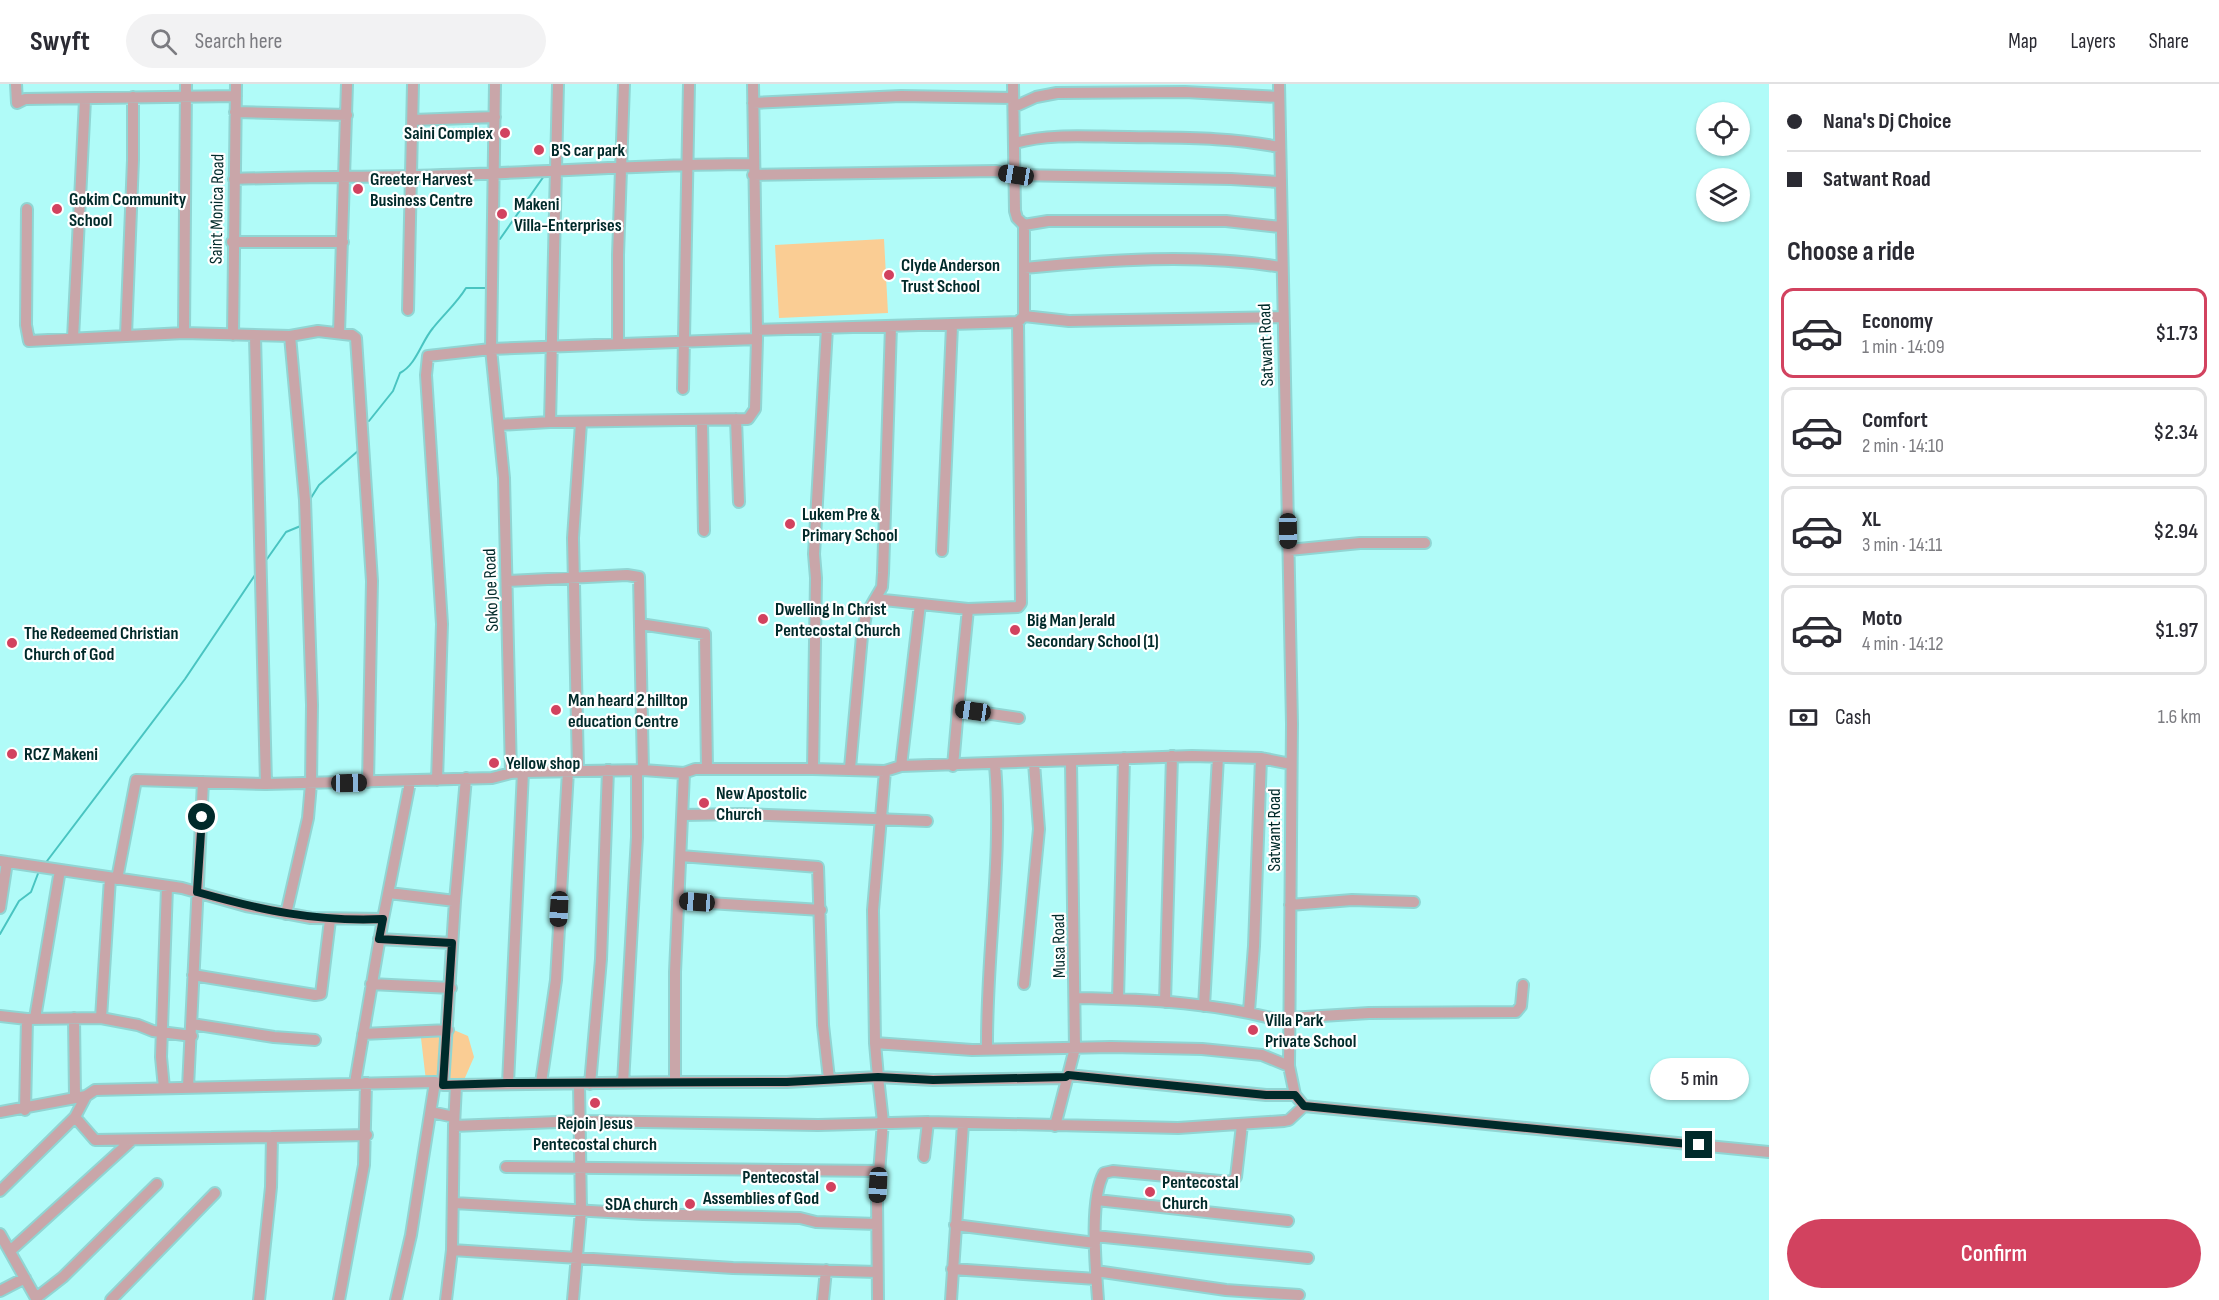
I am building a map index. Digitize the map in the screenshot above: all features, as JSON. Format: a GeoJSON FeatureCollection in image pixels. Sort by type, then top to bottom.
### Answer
{"type":"FeatureCollection","features":[{"type":"Feature","properties":{"kind":"street"},"geometry":{"type":"LineString","coordinates":[[16,84],[17,103],[25,99],[133,98],[186,89],[236,90]]}},
{"type":"Feature","properties":{"kind":"street"},"geometry":{"type":"LineString","coordinates":[[144,84],[146,96]]}},
{"type":"Feature","properties":{"kind":"street"},"geometry":{"type":"LineString","coordinates":[[339,333],[347,84]]}},
{"type":"Feature","properties":{"kind":"street"},"geometry":{"type":"LineString","coordinates":[[408,310],[413,84]]}},
{"type":"Feature","properties":{"kind":"street","name":"Soko Joe Road"},"geometry":{"type":"LineString","coordinates":[[495,84],[491,349],[499,424],[507,581],[511,773]]}},
{"type":"Feature","properties":{"kind":"street"},"geometry":{"type":"LineString","coordinates":[[550,422],[558,84]]}},
{"type":"Feature","properties":{"kind":"street"},"geometry":{"type":"LineString","coordinates":[[618,344],[618,255],[624,84]]}},
{"type":"Feature","properties":{"kind":"street"},"geometry":{"type":"LineString","coordinates":[[683,388],[689,84]]}},
{"type":"Feature","properties":{"kind":"street"},"geometry":{"type":"LineString","coordinates":[[499,424],[748,419],[755,409],[757,334],[753,84]]}},
{"type":"Feature","properties":{"kind":"street"},"geometry":{"type":"LineString","coordinates":[[875,599],[968,609],[1018,607],[1021,603],[1021,319],[1024,225],[1017,218],[1015,211],[1013,84]]}},
{"type":"Feature","properties":{"kind":"street","name":"Satwant Road"},"geometry":{"type":"LineString","coordinates":[[1279,84],[1279,182],[1289,550],[1291,764],[1289,1066],[1295,1095],[1304,1106]]}},
{"type":"Feature","properties":{"kind":"street"},"geometry":{"type":"LineString","coordinates":[[184,333],[186,89]]}},
{"type":"Feature","properties":{"kind":"street","name":"Saint Monica Road"},"geometry":{"type":"LineString","coordinates":[[233,335],[232,242],[236,90]]}},
{"type":"Feature","properties":{"kind":"street"},"geometry":{"type":"LineString","coordinates":[[753,103],[901,96],[1013,103],[1057,93],[1185,92],[1279,97]]}},
{"type":"Feature","properties":{"kind":"street"},"geometry":{"type":"LineString","coordinates":[[126,335],[133,170],[133,98]]}},
{"type":"Feature","properties":{"kind":"street"},"geometry":{"type":"LineString","coordinates":[[73,338],[85,100]]}},
{"type":"Feature","properties":{"kind":"street"},"geometry":{"type":"LineString","coordinates":[[235,112],[346,115]]}},
{"type":"Feature","properties":{"kind":"street"},"geometry":{"type":"LineString","coordinates":[[413,120],[495,117]]}},
{"type":"Feature","properties":{"kind":"street"},"geometry":{"type":"LineString","coordinates":[[1015,143],[1029,139],[1076,136],[1238,139],[1279,147]]}},
{"type":"Feature","properties":{"kind":"street"},"geometry":{"type":"LineString","coordinates":[[234,179],[345,175],[411,176],[621,166],[753,164]]}},
{"type":"Feature","properties":{"kind":"street"},"geometry":{"type":"LineString","coordinates":[[753,175],[996,171],[1016,175],[1231,178],[1279,182]]}},
{"type":"Feature","properties":{"kind":"street"},"geometry":{"type":"LineString","coordinates":[[27,209],[27,336],[29,341],[184,333],[290,336],[318,332],[339,333],[356,338],[370,523],[372,639],[368,782]]}},
{"type":"Feature","properties":{"kind":"street"},"geometry":{"type":"LineString","coordinates":[[1024,225],[1048,221],[1226,221],[1280,227]]}},
{"type":"Feature","properties":{"kind":"street"},"geometry":{"type":"LineString","coordinates":[[232,242],[343,242]]}},
{"type":"Feature","properties":{"kind":"street"},"geometry":{"type":"LineString","coordinates":[[1024,268],[1174,260],[1245,261],[1281,267]]}},
{"type":"Feature","properties":{"kind":"street"},"geometry":{"type":"LineString","coordinates":[[437,780],[442,624],[426,359],[432,354],[491,349],[684,342],[827,328],[952,326],[1021,319],[1069,321],[1282,317]]}},
{"type":"Feature","properties":{"kind":"street"},"geometry":{"type":"LineString","coordinates":[[850,768],[862,636],[866,615],[882,587],[891,326]]}},
{"type":"Feature","properties":{"kind":"street"},"geometry":{"type":"LineString","coordinates":[[942,550],[952,326]]}},
{"type":"Feature","properties":{"kind":"street"},"geometry":{"type":"LineString","coordinates":[[813,769],[816,578],[814,554],[827,328]]}},
{"type":"Feature","properties":{"kind":"street"},"geometry":{"type":"LineString","coordinates":[[255,336],[266,784]]}},
{"type":"Feature","properties":{"kind":"street"},"geometry":{"type":"LineString","coordinates":[[286,914],[308,818],[311,784],[312,662],[305,500],[290,336]]}},
{"type":"Feature","properties":{"kind":"street"},"geometry":{"type":"LineString","coordinates":[[736,419],[739,502]]}},
{"type":"Feature","properties":{"kind":"street"},"geometry":{"type":"LineString","coordinates":[[702,421],[704,531]]}},
{"type":"Feature","properties":{"kind":"street"},"geometry":{"type":"LineString","coordinates":[[541,1083],[552,1021],[573,770],[573,537],[582,423]]}},
{"type":"Feature","properties":{"kind":"street"},"geometry":{"type":"LineString","coordinates":[[1289,550],[1360,543],[1425,543]]}},
{"type":"Feature","properties":{"kind":"street"},"geometry":{"type":"LineString","coordinates":[[507,581],[627,574],[639,577],[640,770],[623,1083]]}},
{"type":"Feature","properties":{"kind":"street"},"geometry":{"type":"LineString","coordinates":[[902,766],[920,604]]}},
{"type":"Feature","properties":{"kind":"street"},"geometry":{"type":"LineString","coordinates":[[953,766],[968,609]]}},
{"type":"Feature","properties":{"kind":"street"},"geometry":{"type":"LineString","coordinates":[[640,624],[705,634],[706,769]]}},
{"type":"Feature","properties":{"kind":"street"},"geometry":{"type":"LineString","coordinates":[[958,709],[1019,718]]}},
{"type":"Feature","properties":{"kind":"street"},"geometry":{"type":"LineString","coordinates":[[101,1018],[114,878],[136,780],[311,784],[410,782],[573,770],[640,770],[684,773],[706,769],[850,768],[885,771],[902,766],[994,765],[1172,756],[1261,758],[1291,764]]}},
{"type":"Feature","properties":{"kind":"street"},"geometry":{"type":"LineString","coordinates":[[1165,1002],[1172,756]]}},
{"type":"Feature","properties":{"kind":"street"},"geometry":{"type":"LineString","coordinates":[[1204,1006],[1218,757]]}},
{"type":"Feature","properties":{"kind":"street"},"geometry":{"type":"LineString","coordinates":[[1118,999],[1125,758]]}},
{"type":"Feature","properties":{"kind":"street"},"geometry":{"type":"LineString","coordinates":[[1249,1011],[1254,946],[1261,758]]}},
{"type":"Feature","properties":{"kind":"street","name":"Musa Road"},"geometry":{"type":"LineString","coordinates":[[1055,1126],[1075,1048],[1071,762]]}},
{"type":"Feature","properties":{"kind":"street"},"geometry":{"type":"LineString","coordinates":[[1024,984],[1039,828],[1034,763]]}},
{"type":"Feature","properties":{"kind":"street"},"geometry":{"type":"LineString","coordinates":[[987,1049],[987,969],[993,910],[998,806],[994,765]]}},
{"type":"Feature","properties":{"kind":"street"},"geometry":{"type":"LineString","coordinates":[[573,1300],[581,1211],[582,1121],[585,1084],[602,958],[608,771]]}},
{"type":"Feature","properties":{"kind":"street"},"geometry":{"type":"LineString","coordinates":[[878,1300],[877,1224],[883,1122],[876,1043],[873,910],[883,820],[885,771]]}},
{"type":"Feature","properties":{"kind":"street"},"geometry":{"type":"LineString","coordinates":[[507,1083],[523,772]]}},
{"type":"Feature","properties":{"kind":"street"},"geometry":{"type":"LineString","coordinates":[[675,1082],[675,990],[684,773]]}},
{"type":"Feature","properties":{"kind":"street"},"geometry":{"type":"LineString","coordinates":[[396,1300],[411,1235],[431,1112],[439,1084],[448,1030],[455,901],[466,778]]}},
{"type":"Feature","properties":{"kind":"street"},"geometry":{"type":"LineString","coordinates":[[188,1087],[203,782]]}},
{"type":"Feature","properties":{"kind":"street"},"geometry":{"type":"LineString","coordinates":[[339,1300],[359,1198],[367,1135],[361,1083],[363,1034],[410,782]]}},
{"type":"Feature","properties":{"kind":"street"},"geometry":{"type":"LineString","coordinates":[[683,816],[741,814],[927,821]]}},
{"type":"Feature","properties":{"kind":"street"},"geometry":{"type":"LineString","coordinates":[[681,856],[815,865],[819,869],[822,990],[829,1079]]}},
{"type":"Feature","properties":{"kind":"street"},"geometry":{"type":"LineString","coordinates":[[0,908],[3,862],[197,892],[286,914],[330,920],[383,919]]}},
{"type":"Feature","properties":{"kind":"street"},"geometry":{"type":"LineString","coordinates":[[24,1110],[31,1019],[60,870]]}},
{"type":"Feature","properties":{"kind":"street"},"geometry":{"type":"LineString","coordinates":[[164,1088],[163,1033],[167,887]]}},
{"type":"Feature","properties":{"kind":"street"},"geometry":{"type":"LineString","coordinates":[[389,893],[455,901]]}},
{"type":"Feature","properties":{"kind":"street"},"geometry":{"type":"LineString","coordinates":[[1290,905],[1352,900],[1414,902]]}},
{"type":"Feature","properties":{"kind":"street"},"geometry":{"type":"LineString","coordinates":[[678,901],[821,910]]}},
{"type":"Feature","properties":{"kind":"street"},"geometry":{"type":"LineString","coordinates":[[193,975],[315,995],[321,994],[330,920]]}},
{"type":"Feature","properties":{"kind":"street"},"geometry":{"type":"LineString","coordinates":[[379,939],[452,943]]}},
{"type":"Feature","properties":{"kind":"street"},"geometry":{"type":"LineString","coordinates":[[371,984],[451,988]]}},
{"type":"Feature","properties":{"kind":"street"},"geometry":{"type":"LineString","coordinates":[[1076,998],[1204,1006],[1249,1011],[1290,1020],[1370,1012],[1516,1012],[1521,1006],[1522,985]]}},
{"type":"Feature","properties":{"kind":"street"},"geometry":{"type":"LineString","coordinates":[[0,1016],[31,1019],[101,1018],[163,1033],[192,1036]]}},
{"type":"Feature","properties":{"kind":"street"},"geometry":{"type":"LineString","coordinates":[[0,1191],[75,1117],[81,1096],[74,1018]]}},
{"type":"Feature","properties":{"kind":"street"},"geometry":{"type":"LineString","coordinates":[[192,1024],[274,1037],[315,1040]]}},
{"type":"Feature","properties":{"kind":"street"},"geometry":{"type":"LineString","coordinates":[[363,1034],[448,1030]]}},
{"type":"Feature","properties":{"kind":"street"},"geometry":{"type":"LineString","coordinates":[[876,1043],[987,1049],[1238,1051],[1262,1054],[1289,1066]]}},
{"type":"Feature","properties":{"kind":"street"},"geometry":{"type":"LineString","coordinates":[[0,1112],[24,1110],[101,1089],[361,1083],[456,1086],[507,1083],[787,1082],[878,1077],[933,1080],[1067,1076],[1266,1095],[1295,1095]]}},
{"type":"Feature","properties":{"kind":"street"},"geometry":{"type":"LineString","coordinates":[[446,1300],[453,1250],[456,1086]]}},
{"type":"Feature","properties":{"kind":"street"},"geometry":{"type":"LineString","coordinates":[[431,1112],[454,1122],[582,1121],[818,1125],[928,1122],[1179,1128],[1289,1120],[1304,1106],[1769,1152]]}},
{"type":"Feature","properties":{"kind":"street"},"geometry":{"type":"LineString","coordinates":[[75,1117],[93,1139],[131,1141],[367,1135]]}},
{"type":"Feature","properties":{"kind":"street"},"geometry":{"type":"LineString","coordinates":[[924,1157],[928,1122]]}},
{"type":"Feature","properties":{"kind":"street"},"geometry":{"type":"LineString","coordinates":[[951,1300],[963,1124]]}},
{"type":"Feature","properties":{"kind":"street"},"geometry":{"type":"LineString","coordinates":[[1098,1300],[1095,1240],[1097,1200],[1102,1177],[1113,1171],[1233,1181],[1242,1125]]}},
{"type":"Feature","properties":{"kind":"street"},"geometry":{"type":"LineString","coordinates":[[260,1300],[272,1175],[272,1137]]}},
{"type":"Feature","properties":{"kind":"street"},"geometry":{"type":"LineString","coordinates":[[10,1251],[131,1141]]}},
{"type":"Feature","properties":{"kind":"street"},"geometry":{"type":"LineString","coordinates":[[506,1167],[879,1171]]}},
{"type":"Feature","properties":{"kind":"street"},"geometry":{"type":"LineString","coordinates":[[0,1234],[36,1299],[77,1263],[157,1184]]}},
{"type":"Feature","properties":{"kind":"street"},"geometry":{"type":"LineString","coordinates":[[111,1300],[215,1193]]}},
{"type":"Feature","properties":{"kind":"street"},"geometry":{"type":"LineString","coordinates":[[1097,1200],[1288,1221]]}},
{"type":"Feature","properties":{"kind":"street"},"geometry":{"type":"LineString","coordinates":[[454,1203],[581,1211],[800,1218],[816,1222],[877,1224]]}},
{"type":"Feature","properties":{"kind":"street"},"geometry":{"type":"LineString","coordinates":[[955,1224],[1095,1240],[1308,1258]]}},
{"type":"Feature","properties":{"kind":"street"},"geometry":{"type":"LineString","coordinates":[[453,1250],[733,1268],[877,1272]]}},
{"type":"Feature","properties":{"kind":"street"},"geometry":{"type":"LineString","coordinates":[[952,1269],[1096,1275],[1226,1290],[1299,1295]]}},
{"type":"Feature","properties":{"kind":"street"},"geometry":{"type":"LineString","coordinates":[[823,1300],[826,1270]]}},
{"type":"Feature","properties":{"kind":"street"},"geometry":{"type":"LineString","coordinates":[[0,1291],[25,1278]]}},
{"type":"Feature","properties":{"kind":"shaded area"},"geometry":{"type":"Polygon","coordinates":[[[884,239],[888,313],[779,318],[775,245],[884,239]]]}},
{"type":"Feature","properties":{"kind":"shaded area"},"geometry":{"type":"Polygon","coordinates":[[[442,1025],[468,1036],[474,1057],[464,1080],[426,1081],[421,1038],[442,1025]]]}},
{"type":"Feature","properties":{"kind":"waterway"},"geometry":{"type":"LineString","coordinates":[[500,239],[544,176]]}},
{"type":"Feature","properties":{"kind":"waterway"},"geometry":{"type":"LineString","coordinates":[[369,421],[393,391],[400,373],[411,364],[429,334],[466,288],[488,288]]}},
{"type":"Feature","properties":{"kind":"waterway"},"geometry":{"type":"LineString","coordinates":[[309,501],[319,485],[359,450]]}},
{"type":"Feature","properties":{"kind":"waterway"},"geometry":{"type":"LineString","coordinates":[[267,559],[286,532],[303,525]]}},
{"type":"Feature","properties":{"kind":"waterway"},"geometry":{"type":"LineString","coordinates":[[44,865],[185,679],[257,572]]}},
{"type":"Feature","properties":{"kind":"waterway"},"geometry":{"type":"LineString","coordinates":[[0,934],[19,901],[31,892],[39,871]]}},
{"type":"Feature","properties":{"kind":"place","name":"Saini Complex"},"geometry":{"type":"Point","coordinates":[505,133]}},
{"type":"Feature","properties":{"kind":"place","name":"B'S car park"},"geometry":{"type":"Point","coordinates":[539,150]}},
{"type":"Feature","properties":{"kind":"place","name":"Greeter Harvest Business Centre"},"geometry":{"type":"Point","coordinates":[358,189]}},
{"type":"Feature","properties":{"kind":"place","name":"Gokim Community School"},"geometry":{"type":"Point","coordinates":[57,209]}},
{"type":"Feature","properties":{"kind":"place","name":"Makeni Villa-Enterprises"},"geometry":{"type":"Point","coordinates":[502,214]}},
{"type":"Feature","properties":{"kind":"place","name":"Clyde Anderson Trust School"},"geometry":{"type":"Point","coordinates":[889,275]}},
{"type":"Feature","properties":{"kind":"place","name":"Lukem Pre & Primary School"},"geometry":{"type":"Point","coordinates":[790,524]}},
{"type":"Feature","properties":{"kind":"place","name":"Dwelling In Christ Pentecostal Church"},"geometry":{"type":"Point","coordinates":[763,619]}},
{"type":"Feature","properties":{"kind":"place","name":"Big Man Jerald Secondary School (1)"},"geometry":{"type":"Point","coordinates":[1015,630]}},
{"type":"Feature","properties":{"kind":"place","name":"The Redeemed Christian Church of God"},"geometry":{"type":"Point","coordinates":[12,643]}},
{"type":"Feature","properties":{"kind":"place","name":"Man heard 2 hilltop education Centre"},"geometry":{"type":"Point","coordinates":[556,710]}},
{"type":"Feature","properties":{"kind":"place","name":"RCZ Makeni"},"geometry":{"type":"Point","coordinates":[12,754]}},
{"type":"Feature","properties":{"kind":"place","name":"Yellow shop"},"geometry":{"type":"Point","coordinates":[494,763]}},
{"type":"Feature","properties":{"kind":"place","name":"New Apostolic Church"},"geometry":{"type":"Point","coordinates":[704,803]}},
{"type":"Feature","properties":{"kind":"place","name":"Villa Park Private School"},"geometry":{"type":"Point","coordinates":[1253,1030]}},
{"type":"Feature","properties":{"kind":"place","name":"Rejoin Jesus Pentecostal church"},"geometry":{"type":"Point","coordinates":[595,1103]}},
{"type":"Feature","properties":{"kind":"place","name":"Pentecostal Assemblies of God"},"geometry":{"type":"Point","coordinates":[831,1187]}},
{"type":"Feature","properties":{"kind":"place","name":"Pentecostal Church"},"geometry":{"type":"Point","coordinates":[1150,1192]}},
{"type":"Feature","properties":{"kind":"place","name":"SDA church"},"geometry":{"type":"Point","coordinates":[690,1204]}},
{"type":"Feature","properties":{"kind":"route"},"geometry":{"type":"LineString","coordinates":[[202,817],[197,892],[246,906],[311,918],[383,919],[379,939],[452,943],[451,988],[443,1085],[745,1083],[878,1077],[933,1080],[1066,1077],[1068,1075],[1186,1085],[1266,1095],[1295,1095],[1304,1106],[1699,1145]]}}]}
